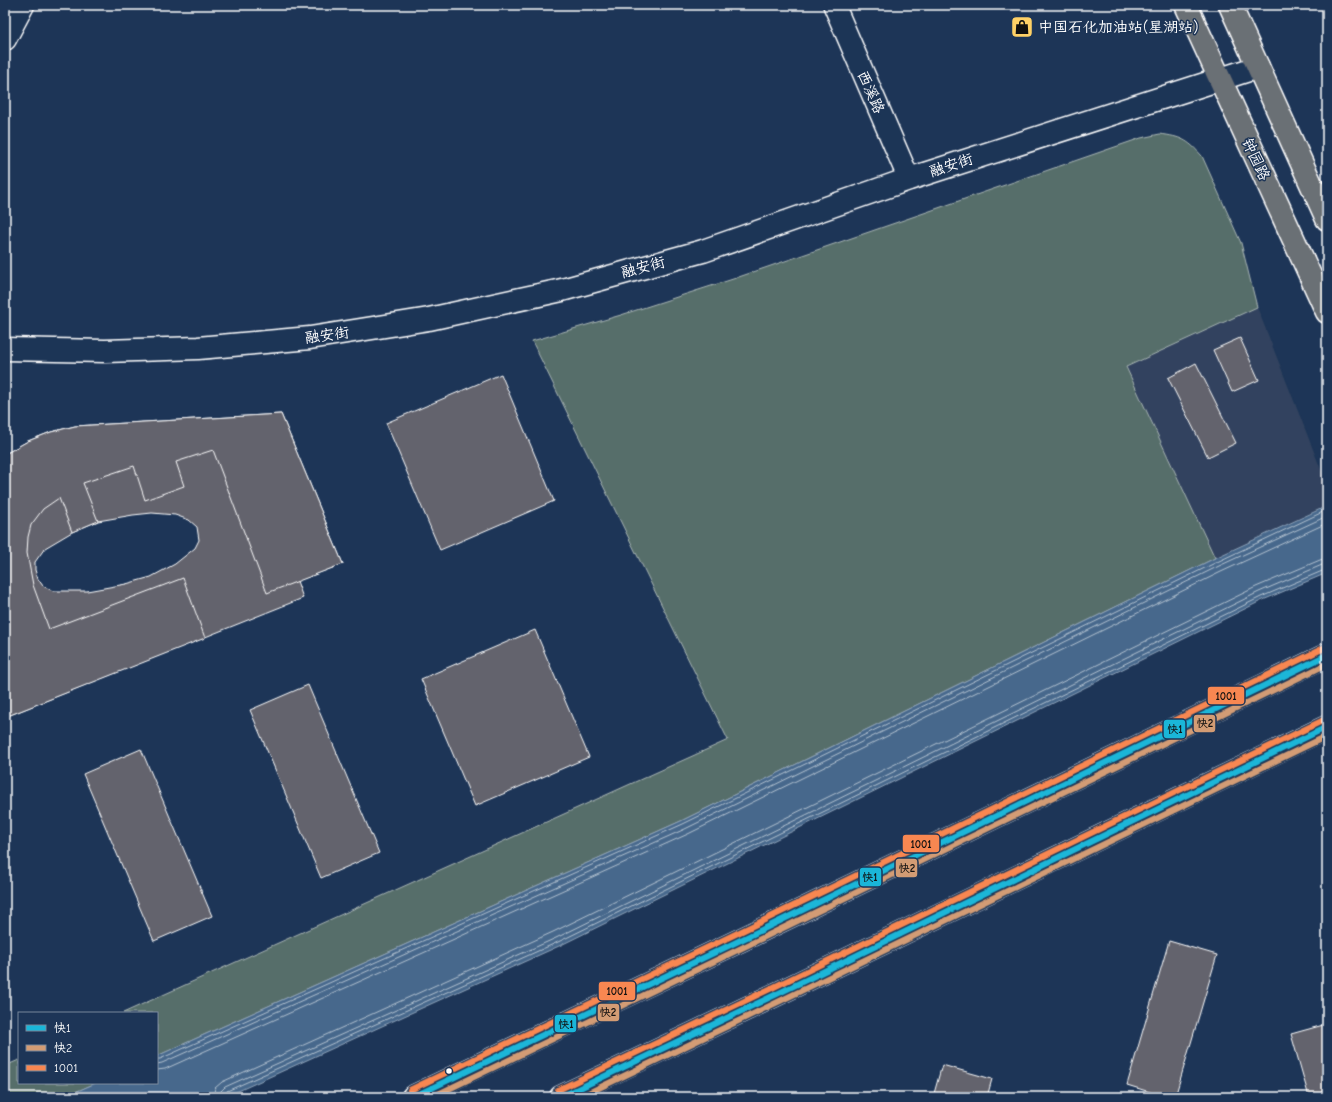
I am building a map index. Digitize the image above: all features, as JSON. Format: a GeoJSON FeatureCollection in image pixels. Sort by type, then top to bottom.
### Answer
{"type":"FeatureCollection","features":[{"type":"Feature","properties":{"kind":"main road","name":"钟园路"},"geometry":{"type":"LineString","coordinates":[[1186,5],[1219,80],[1327,312]]}},
{"type":"Feature","properties":{"kind":"main road"},"geometry":{"type":"LineString","coordinates":[[1230,5],[1327,218]]}},
{"type":"Feature","properties":{"kind":"main road"},"geometry":{"type":"LineString","coordinates":[[413,1097],[747,937],[1327,655]]}},
{"type":"Feature","properties":{"kind":"main road"},"geometry":{"type":"LineString","coordinates":[[560,1097],[777,994],[1327,727]]}},
{"type":"Feature","properties":{"kind":"street"},"geometry":{"type":"LineString","coordinates":[[5,40],[23,5]]}},
{"type":"Feature","properties":{"kind":"street","name":"西溪路"},"geometry":{"type":"LineString","coordinates":[[834,5],[909,179]]}},
{"type":"Feature","properties":{"kind":"street","name":"融安街"},"geometry":{"type":"LineString","coordinates":[[5,349],[105,351],[198,348],[310,338],[429,319],[562,290],[703,251],[909,179],[1258,67]]}},
{"type":"Feature","properties":{"kind":"shaded area"},"geometry":{"type":"Polygon","coordinates":[[[1257,307],[1327,485],[1327,506],[1215,558],[1126,367],[1257,307]]]}},
{"type":"Feature","properties":{"kind":"green space"},"geometry":{"type":"Polygon","coordinates":[[[1160,134],[1173,136],[1188,142],[1202,156],[1241,243],[1257,307],[1126,367],[1215,558],[681,821],[158,1056],[158,1012],[125,1012],[728,740],[532,341],[621,315],[733,279],[1141,138],[1160,134]]]}},
{"type":"Feature","properties":{"kind":"green space"},"geometry":{"type":"Polygon","coordinates":[[[18,1060],[18,1084],[94,1084],[64,1097],[6,1097],[5,1066],[18,1060]]]}},
{"type":"Feature","properties":{"kind":"water"},"geometry":{"type":"Polygon","coordinates":[[[1327,506],[1327,573],[1263,600],[559,946],[225,1097],[64,1097],[94,1084],[158,1084],[158,1056],[681,821],[1215,558],[1327,506]]]}},
{"type":"Feature","properties":{"kind":"building"},"geometry":{"type":"Polygon","coordinates":[[[1240,338],[1259,380],[1232,392],[1213,350],[1240,338]]]}},
{"type":"Feature","properties":{"kind":"building"},"geometry":{"type":"Polygon","coordinates":[[[1196,363],[1236,443],[1208,457],[1168,378],[1196,363]]]}},
{"type":"Feature","properties":{"kind":"building"},"geometry":{"type":"Polygon","coordinates":[[[501,374],[554,501],[440,550],[386,423],[501,374]]]}},
{"type":"Feature","properties":{"kind":"building"},"geometry":{"type":"Polygon","coordinates":[[[281,414],[343,564],[297,581],[303,598],[5,717],[5,454],[28,441],[51,432],[75,426],[281,414]],[[152,513],[133,515],[98,521],[72,532],[45,548],[35,562],[35,570],[38,579],[43,586],[53,591],[87,591],[126,584],[151,577],[175,564],[195,548],[199,540],[197,527],[189,520],[175,515],[152,513]]]}},
{"type":"Feature","properties":{"kind":"building"},"geometry":{"type":"Polygon","coordinates":[[[281,414],[343,564],[267,593],[213,450],[176,462],[184,486],[145,500],[134,466],[83,483],[98,521],[72,532],[59,498],[43,509],[31,525],[28,537],[27,553],[33,585],[49,629],[183,578],[205,638],[5,717],[5,454],[28,441],[51,432],[75,426],[281,414]]]}},
{"type":"Feature","properties":{"kind":"building"},"geometry":{"type":"Polygon","coordinates":[[[535,630],[589,757],[475,806],[421,679],[535,630]]]}},
{"type":"Feature","properties":{"kind":"building"},"geometry":{"type":"Polygon","coordinates":[[[308,685],[379,853],[321,878],[250,710],[308,685]]]}},
{"type":"Feature","properties":{"kind":"building"},"geometry":{"type":"Polygon","coordinates":[[[141,749],[212,916],[154,941],[83,774],[141,749]]]}},
{"type":"Feature","properties":{"kind":"building"},"geometry":{"type":"Polygon","coordinates":[[[1169,941],[1217,955],[1175,1097],[1166,1097],[1127,1085],[1169,941]]]}},
{"type":"Feature","properties":{"kind":"building"},"geometry":{"type":"Polygon","coordinates":[[[1327,1024],[1327,1097],[1309,1097],[1291,1034],[1327,1024]]]}},
{"type":"Feature","properties":{"kind":"building"},"geometry":{"type":"Polygon","coordinates":[[[942,1065],[992,1079],[987,1097],[933,1097],[942,1065]]]}},
{"type":"Feature","properties":{"kind":"transit line","name":"1001"},"geometry":{"type":"LineString","coordinates":[[410,1090],[744,930],[1324,648]]}},
{"type":"Feature","properties":{"kind":"transit line","name":"快1"},"geometry":{"type":"LineString","coordinates":[[413,1097],[747,937],[1327,655]]}},
{"type":"Feature","properties":{"kind":"transit line","name":"快2"},"geometry":{"type":"LineString","coordinates":[[432,1097],[1327,664]]}},
{"type":"Feature","properties":{"kind":"transit line","name":"1001"},"geometry":{"type":"LineString","coordinates":[[558,1090],[774,987],[1324,720]]}},
{"type":"Feature","properties":{"kind":"transit line","name":"快1"},"geometry":{"type":"LineString","coordinates":[[561,1097],[777,994],[1327,727]]}},
{"type":"Feature","properties":{"kind":"transit line","name":"快2"},"geometry":{"type":"LineString","coordinates":[[580,1097],[1327,736]]}},
{"type":"Feature","properties":{"kind":"place","name":"中国石化加油站(星湖站)"},"geometry":{"type":"Point","coordinates":[1022,27]}}]}
